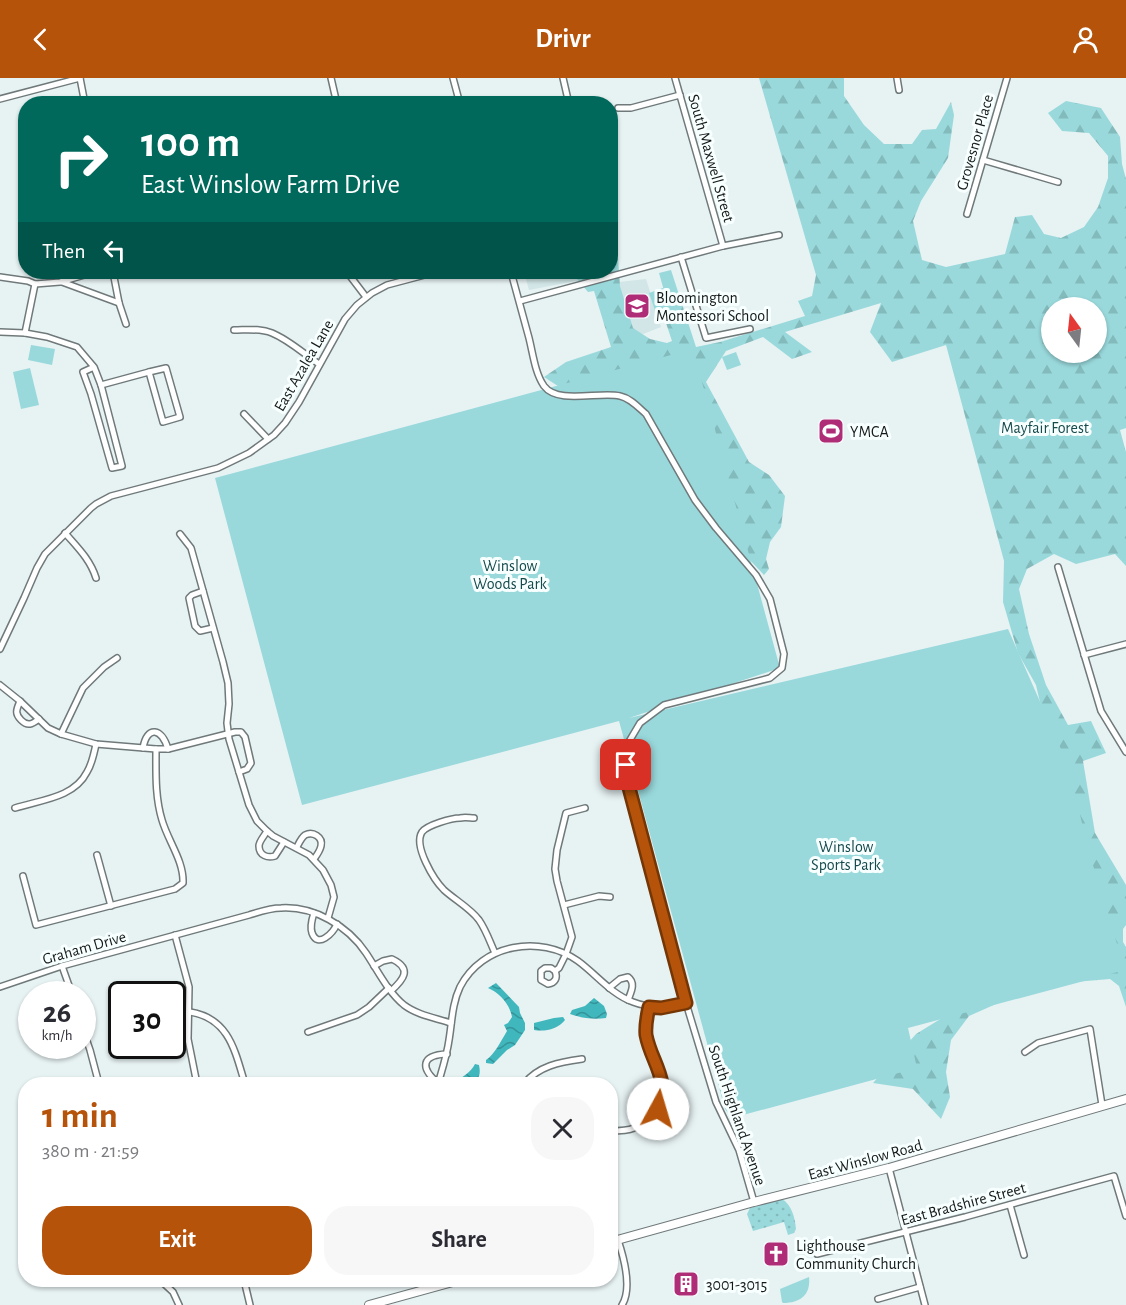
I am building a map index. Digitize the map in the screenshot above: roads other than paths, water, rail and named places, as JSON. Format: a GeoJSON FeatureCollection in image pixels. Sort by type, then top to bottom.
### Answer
{"type":"FeatureCollection","features":[{"type":"Feature","properties":{"kind":"main road","name":"East Winslow Road"},"geometry":{"type":"LineString","coordinates":[[618,1240],[889,1168],[1126,1099]]}},
{"type":"Feature","properties":{"kind":"main road"},"geometry":{"type":"LineString","coordinates":[[369,1305],[424,1287]]}},
{"type":"Feature","properties":{"kind":"street"},"geometry":{"type":"LineString","coordinates":[[0,99],[80,78],[83,96]]}},
{"type":"Feature","properties":{"kind":"street"},"geometry":{"type":"LineString","coordinates":[[331,78],[336,96]]}},
{"type":"Feature","properties":{"kind":"street"},"geometry":{"type":"LineString","coordinates":[[453,78],[458,96]]}},
{"type":"Feature","properties":{"kind":"street"},"geometry":{"type":"LineString","coordinates":[[563,78],[567,96]]}},
{"type":"Feature","properties":{"kind":"street","name":"South Maxwell Street"},"geometry":{"type":"LineString","coordinates":[[675,78],[723,246]]}},
{"type":"Feature","properties":{"kind":"street"},"geometry":{"type":"LineString","coordinates":[[897,78],[898,90]]}},
{"type":"Feature","properties":{"kind":"street","name":"Grovesnor Place"},"geometry":{"type":"LineString","coordinates":[[967,214],[1007,78]]}},
{"type":"Feature","properties":{"kind":"street"},"geometry":{"type":"LineString","coordinates":[[618,108],[631,108],[680,95]]}},
{"type":"Feature","properties":{"kind":"street"},"geometry":{"type":"LineString","coordinates":[[983,160],[1058,182]]}},
{"type":"Feature","properties":{"kind":"street"},"geometry":{"type":"LineString","coordinates":[[618,275],[723,246],[779,235]]}},
{"type":"Feature","properties":{"kind":"street"},"geometry":{"type":"LineString","coordinates":[[681,257],[706,338],[750,329]]}},
{"type":"Feature","properties":{"kind":"street"},"geometry":{"type":"LineString","coordinates":[[0,277],[35,284],[70,279]]}},
{"type":"Feature","properties":{"kind":"street"},"geometry":{"type":"LineString","coordinates":[[114,279],[126,324]]}},
{"type":"Feature","properties":{"kind":"street"},"geometry":{"type":"LineString","coordinates":[[352,279],[366,297]]}},
{"type":"Feature","properties":{"kind":"street","name":"East Azalea Lane"},"geometry":{"type":"LineString","coordinates":[[0,649],[41,560],[50,547],[96,504],[111,496],[218,468],[249,453],[280,429],[292,413],[345,319],[357,305],[387,285],[410,279]]}},
{"type":"Feature","properties":{"kind":"street","name":"South Highland Avenue"},"geometry":{"type":"LineString","coordinates":[[513,279],[538,373],[545,387],[552,393],[564,396],[606,394],[621,396],[634,403],[646,414],[694,500],[756,575],[770,600],[784,654],[782,668],[770,678],[664,705],[640,723],[624,750],[627,780],[686,1003],[716,1102],[739,1150],[754,1202]]}},
{"type":"Feature","properties":{"kind":"street"},"geometry":{"type":"LineString","coordinates":[[520,302],[602,279]]}},
{"type":"Feature","properties":{"kind":"street"},"geometry":{"type":"LineString","coordinates":[[60,282],[119,303]]}},
{"type":"Feature","properties":{"kind":"street"},"geometry":{"type":"LineString","coordinates":[[26,333],[35,284]]}},
{"type":"Feature","properties":{"kind":"street"},"geometry":{"type":"LineString","coordinates":[[234,330],[253,329],[270,333],[320,364]]}},
{"type":"Feature","properties":{"kind":"street"},"geometry":{"type":"LineString","coordinates":[[0,332],[47,337],[77,347],[94,367],[101,385],[122,466],[112,468],[83,372],[94,367]]}},
{"type":"Feature","properties":{"kind":"street"},"geometry":{"type":"LineString","coordinates":[[101,385],[149,372],[166,368],[180,417],[163,422],[149,372]]}},
{"type":"Feature","properties":{"kind":"street"},"geometry":{"type":"LineString","coordinates":[[244,414],[268,439]]}},
{"type":"Feature","properties":{"kind":"street"},"geometry":{"type":"LineString","coordinates":[[65,533],[88,559],[96,578]]}},
{"type":"Feature","properties":{"kind":"street"},"geometry":{"type":"LineString","coordinates":[[180,534],[191,548],[228,683],[228,734],[249,805],[257,821],[267,831],[315,859],[327,877],[333,892],[334,901],[328,918]]}},
{"type":"Feature","properties":{"kind":"street"},"geometry":{"type":"LineString","coordinates":[[1058,567],[1101,711],[1126,752]]}},
{"type":"Feature","properties":{"kind":"street"},"geometry":{"type":"LineString","coordinates":[[203,591],[189,598],[195,626],[200,631],[213,628]]}},
{"type":"Feature","properties":{"kind":"street"},"geometry":{"type":"LineString","coordinates":[[1084,655],[1126,644]]}},
{"type":"Feature","properties":{"kind":"street"},"geometry":{"type":"LineString","coordinates":[[61,734],[83,688],[117,657]]}},
{"type":"Feature","properties":{"kind":"street"},"geometry":{"type":"LineString","coordinates":[[0,685],[21,701],[48,728],[96,744],[168,748],[238,732],[243,734],[251,765],[238,772]]}},
{"type":"Feature","properties":{"kind":"street"},"geometry":{"type":"LineString","coordinates":[[21,701],[17,716],[27,725],[39,719]]}},
{"type":"Feature","properties":{"kind":"street"},"geometry":{"type":"LineString","coordinates":[[143,748],[146,738],[152,732],[156,732],[163,736],[168,748]]}},
{"type":"Feature","properties":{"kind":"street"},"geometry":{"type":"LineString","coordinates":[[15,808],[68,792],[87,774],[96,744]]}},
{"type":"Feature","properties":{"kind":"street"},"geometry":{"type":"LineString","coordinates":[[23,876],[36,925],[175,889],[183,883],[183,873],[165,830],[159,806],[156,785],[156,749]]}},
{"type":"Feature","properties":{"kind":"street"},"geometry":{"type":"LineString","coordinates":[[555,971],[566,954],[572,937],[555,869],[557,850],[566,813],[585,808]]}},
{"type":"Feature","properties":{"kind":"street"},"geometry":{"type":"LineString","coordinates":[[474,818],[460,818],[428,826],[419,835],[425,861],[432,875],[444,889],[477,918],[495,953]]}},
{"type":"Feature","properties":{"kind":"street"},"geometry":{"type":"LineString","coordinates":[[267,831],[259,846],[264,856],[272,858],[275,856],[284,842]]}},
{"type":"Feature","properties":{"kind":"street"},"geometry":{"type":"LineString","coordinates":[[297,847],[305,835],[318,836],[321,848],[315,859]]}},
{"type":"Feature","properties":{"kind":"street"},"geometry":{"type":"LineString","coordinates":[[97,855],[111,906]]}},
{"type":"Feature","properties":{"kind":"street"},"geometry":{"type":"LineString","coordinates":[[564,905],[598,896],[610,897]]}},
{"type":"Feature","properties":{"kind":"street","name":"Graham Drive"},"geometry":{"type":"LineString","coordinates":[[0,987],[62,966],[270,909],[291,908],[314,913],[337,924],[364,951],[399,1000],[413,1010],[451,1023]]}},
{"type":"Feature","properties":{"kind":"street"},"geometry":{"type":"LineString","coordinates":[[314,913],[311,930],[317,938],[324,939],[330,936],[337,924]]}},
{"type":"Feature","properties":{"kind":"street"},"geometry":{"type":"LineString","coordinates":[[175,935],[189,987],[189,1048],[195,1077]]}},
{"type":"Feature","properties":{"kind":"street"},"geometry":{"type":"LineString","coordinates":[[440,1077],[447,1054],[454,1003],[463,982],[477,965],[504,950],[525,946],[544,947],[566,954],[577,960],[609,988],[628,1000],[649,1007],[661,1008],[686,1003]]}},
{"type":"Feature","properties":{"kind":"street"},"geometry":{"type":"LineString","coordinates":[[308,1032],[357,1015],[402,980],[404,973],[400,964],[392,959],[374,966]]}},
{"type":"Feature","properties":{"kind":"street"},"geometry":{"type":"LineString","coordinates":[[62,966],[67,981]]}},
{"type":"Feature","properties":{"kind":"street"},"geometry":{"type":"LineString","coordinates":[[609,988],[622,977],[628,977],[633,985],[628,1000]]}},
{"type":"Feature","properties":{"kind":"street"},"geometry":{"type":"LineString","coordinates":[[618,1130],[633,1129],[646,1123],[662,1101],[663,1085],[646,1032],[645,1023],[649,1007]]}},
{"type":"Feature","properties":{"kind":"street"},"geometry":{"type":"LineString","coordinates":[[190,1012],[208,1017],[223,1029],[235,1049],[243,1077]]}},
{"type":"Feature","properties":{"kind":"street"},"geometry":{"type":"LineString","coordinates":[[1025,1053],[1038,1043],[1090,1029],[1101,1105]]}},
{"type":"Feature","properties":{"kind":"street"},"geometry":{"type":"LineString","coordinates":[[432,1077],[428,1073],[427,1059],[434,1055],[447,1054]]}},
{"type":"Feature","properties":{"kind":"street"},"geometry":{"type":"LineString","coordinates":[[92,1059],[97,1077]]}},
{"type":"Feature","properties":{"kind":"street"},"geometry":{"type":"LineString","coordinates":[[531,1077],[543,1068],[582,1059]]}},
{"type":"Feature","properties":{"kind":"street"},"geometry":{"type":"LineString","coordinates":[[650,1119],[661,1124],[669,1118],[670,1109],[662,1101]]}},
{"type":"Feature","properties":{"kind":"street"},"geometry":{"type":"LineString","coordinates":[[889,1168],[925,1305]]}},
{"type":"Feature","properties":{"kind":"street","name":"East Bradshire Street"},"geometry":{"type":"LineString","coordinates":[[817,1254],[1114,1176],[1126,1216]]}},
{"type":"Feature","properties":{"kind":"street"},"geometry":{"type":"LineString","coordinates":[[1010,1205],[1024,1255]]}},
{"type":"Feature","properties":{"kind":"street"},"geometry":{"type":"LineString","coordinates":[[618,1247],[622,1253],[628,1288],[624,1304]]}},
{"type":"Feature","properties":{"kind":"street"},"geometry":{"type":"LineString","coordinates":[[168,1287],[173,1292],[179,1305]]}},
{"type":"Feature","properties":{"kind":"street"},"geometry":{"type":"LineString","coordinates":[[246,1287],[250,1305]]}},
{"type":"Feature","properties":{"kind":"street"},"geometry":{"type":"LineString","coordinates":[[878,1299],[920,1287]]}},
{"type":"Feature","properties":{"kind":"water"},"geometry":{"type":"Polygon","coordinates":[[[496,983],[519,1007],[525,1030],[515,1045],[493,1064],[486,1063],[486,1060],[500,1043],[507,1031],[504,1025],[512,1017],[504,1000],[488,988],[496,983]]]}},
{"type":"Feature","properties":{"kind":"water"},"geometry":{"type":"Polygon","coordinates":[[[594,998],[604,1006],[606,1018],[579,1017],[570,1014],[572,1010],[585,1006],[594,998]]]}},
{"type":"Feature","properties":{"kind":"water"},"geometry":{"type":"Polygon","coordinates":[[[563,1017],[565,1020],[555,1028],[534,1030],[534,1023],[563,1017]]]}},
{"type":"Feature","properties":{"kind":"water"},"geometry":{"type":"Polygon","coordinates":[[[475,1064],[479,1065],[478,1077],[463,1077],[475,1064]]]}},
{"type":"Feature","properties":{"kind":"place","name":"Bloomington Montessori School"},"geometry":{"type":"Point","coordinates":[637,306]}},
{"type":"Feature","properties":{"kind":"place","name":"YMCA"},"geometry":{"type":"Point","coordinates":[831,431]}},
{"type":"Feature","properties":{"kind":"place","name":"Lighthouse Community Church"},"geometry":{"type":"Point","coordinates":[776,1254]}},
{"type":"Feature","properties":{"kind":"place","name":"3001-3015"},"geometry":{"type":"Point","coordinates":[686,1284]}},
{"type":"Feature","properties":{"kind":"park label","name":"Mayfair Forest"},"geometry":{"type":"Point","coordinates":[1045,427]}},
{"type":"Feature","properties":{"kind":"park label","name":"Winslow Woods Park"},"geometry":{"type":"Point","coordinates":[510,574]}},
{"type":"Feature","properties":{"kind":"park label","name":"Winslow Sports Park"},"geometry":{"type":"Point","coordinates":[846,855]}}]}
